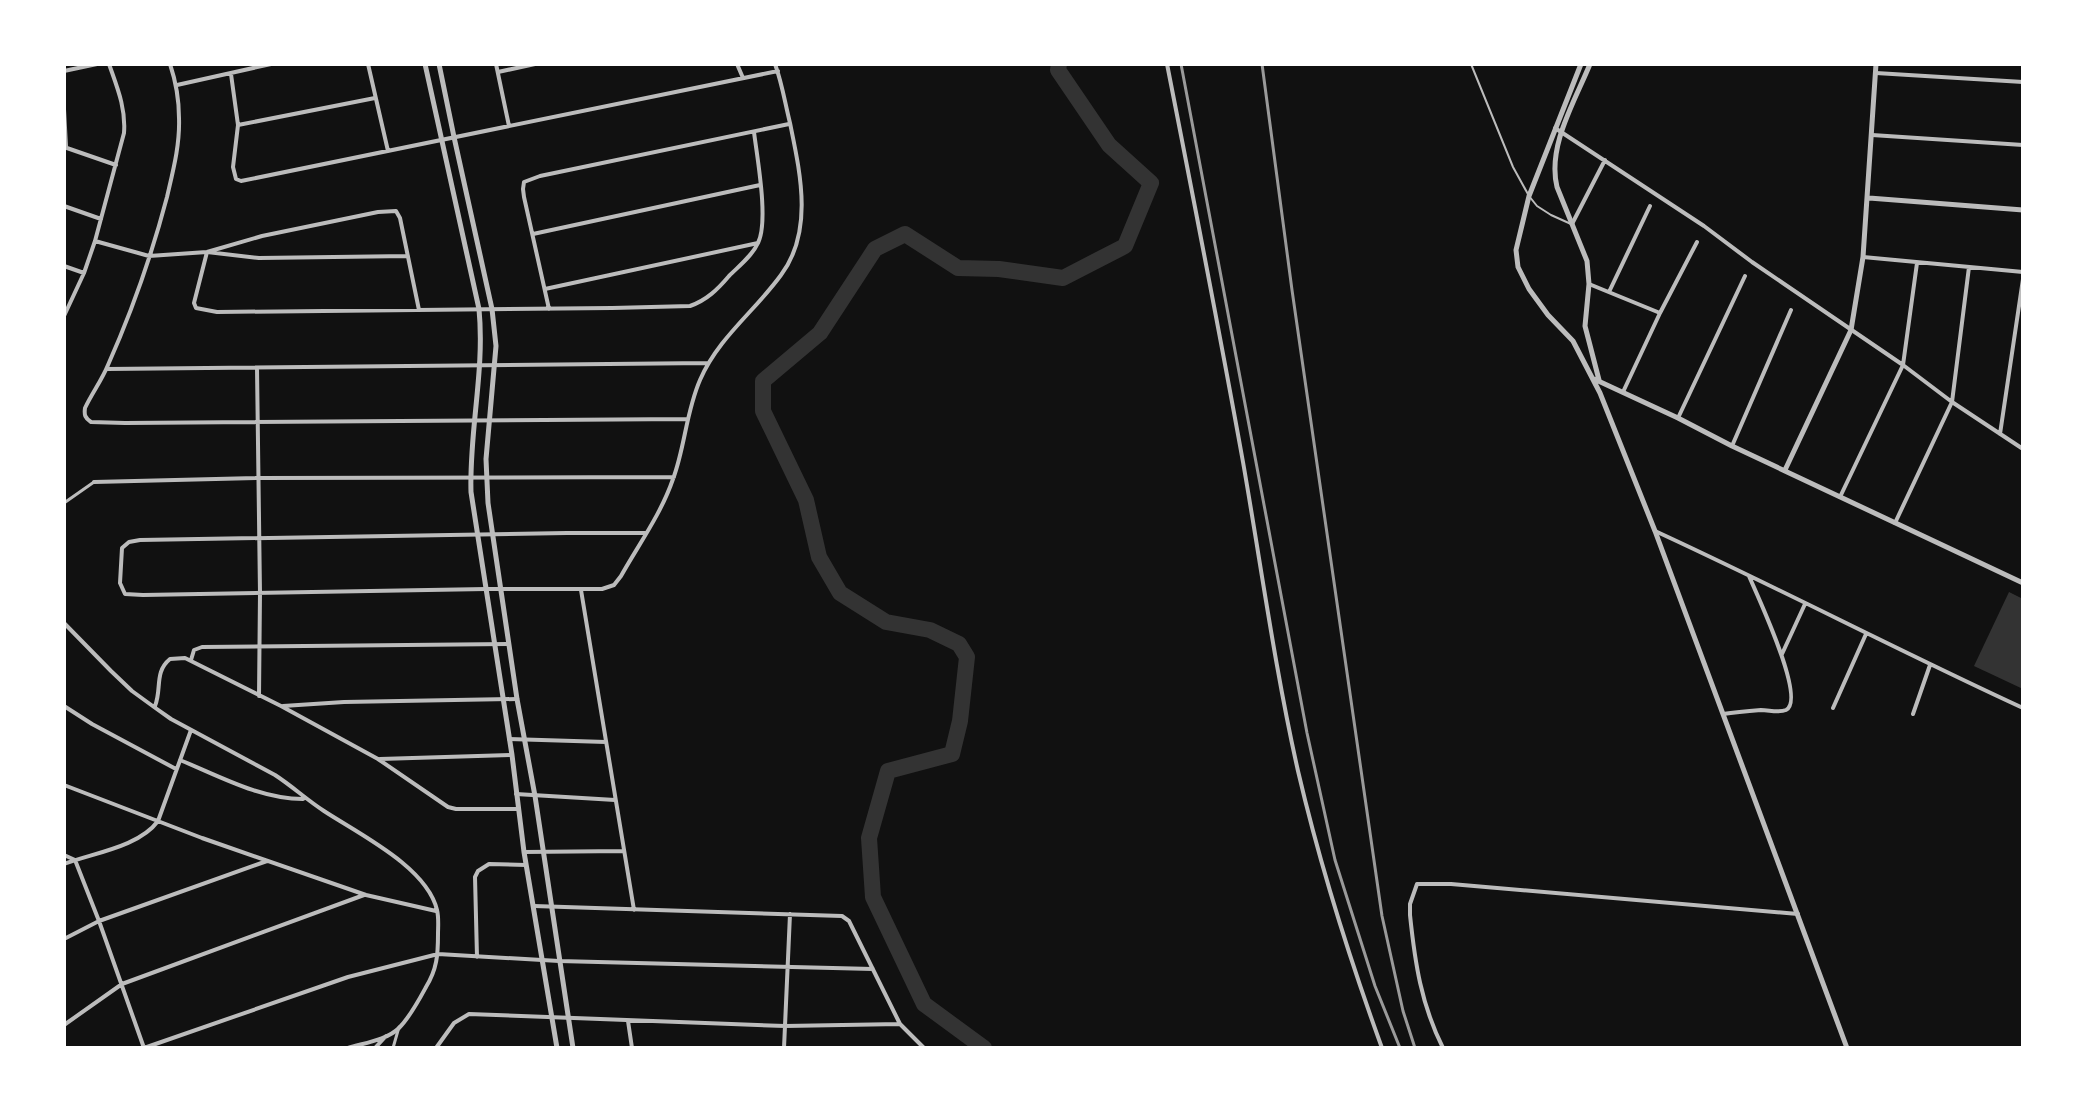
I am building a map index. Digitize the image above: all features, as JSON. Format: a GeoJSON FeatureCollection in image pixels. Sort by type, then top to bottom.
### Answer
{"type":"FeatureCollection","features":[{"type":"Feature","properties":{"kind":"street"},"geometry":{"type":"LineString","coordinates":[[64,71],[97,64]]}},
{"type":"Feature","properties":{"kind":"street"},"geometry":{"type":"LineString","coordinates":[[64,316],[95,241],[124,133],[123,105],[109,64]]}},
{"type":"Feature","properties":{"kind":"street"},"geometry":{"type":"LineString","coordinates":[[170,64],[177,85],[177,150],[149,256],[107,369],[85,408],[84,414],[91,422],[687,419]]}},
{"type":"Feature","properties":{"kind":"street"},"geometry":{"type":"LineString","coordinates":[[177,85],[271,64]]}},
{"type":"Feature","properties":{"kind":"street"},"geometry":{"type":"LineString","coordinates":[[368,64],[388,151]]}},
{"type":"Feature","properties":{"kind":"street"},"geometry":{"type":"LineString","coordinates":[[425,64],[479,309],[480,364],[470,476],[524,852],[557,1048]]}},
{"type":"Feature","properties":{"kind":"street"},"geometry":{"type":"LineString","coordinates":[[439,64],[495,330],[485,477],[573,1048]]}},
{"type":"Feature","properties":{"kind":"street"},"geometry":{"type":"LineString","coordinates":[[496,64],[509,126]]}},
{"type":"Feature","properties":{"kind":"street"},"geometry":{"type":"LineString","coordinates":[[498,72],[535,64]]}},
{"type":"Feature","properties":{"kind":"street"},"geometry":{"type":"LineString","coordinates":[[737,64],[743,78]]}},
{"type":"Feature","properties":{"kind":"street"},"geometry":{"type":"LineString","coordinates":[[645,533],[140,540],[129,542],[122,548],[120,583],[125,594],[132,595],[581,590],[614,585],[658,512],[674,477],[693,396],[708,363],[743,317],[781,276],[798,242],[801,193],[790,124],[775,64]]}},
{"type":"Feature","properties":{"kind":"street"},"geometry":{"type":"LineString","coordinates":[[1167,64],[1298,770],[1347,949],[1382,1048]]}},
{"type":"Feature","properties":{"kind":"street"},"geometry":{"type":"LineString","coordinates":[[1581,64],[1559,130],[1554,174],[1587,261],[1589,284],[1585,326],[1596,380],[1847,1048]]}},
{"type":"Feature","properties":{"kind":"street"},"geometry":{"type":"LineString","coordinates":[[1590,64],[1529,196],[1516,250],[1518,267],[1536,298],[1573,341],[1596,380],[2023,583]]}},
{"type":"Feature","properties":{"kind":"street"},"geometry":{"type":"LineString","coordinates":[[1785,470],[1851,330],[1869,198],[1876,64]]}},
{"type":"Feature","properties":{"kind":"street"},"geometry":{"type":"LineString","coordinates":[[231,74],[238,125],[233,167],[236,179],[241,181],[778,71]]}},
{"type":"Feature","properties":{"kind":"street"},"geometry":{"type":"LineString","coordinates":[[1876,73],[2023,82]]}},
{"type":"Feature","properties":{"kind":"street"},"geometry":{"type":"LineString","coordinates":[[238,125],[375,98]]}},
{"type":"Feature","properties":{"kind":"street"},"geometry":{"type":"LineString","coordinates":[[64,109],[65,147],[116,165]]}},
{"type":"Feature","properties":{"kind":"street"},"geometry":{"type":"LineString","coordinates":[[549,309],[524,182],[790,124]]}},
{"type":"Feature","properties":{"kind":"street"},"geometry":{"type":"LineString","coordinates":[[1559,130],[1704,226],[2023,449]]}},
{"type":"Feature","properties":{"kind":"street"},"geometry":{"type":"LineString","coordinates":[[207,252],[194,297],[196,308],[217,312],[690,306],[717,290],[758,243],[762,226],[754,132]]}},
{"type":"Feature","properties":{"kind":"street"},"geometry":{"type":"LineString","coordinates":[[1872,135],[2023,145]]}},
{"type":"Feature","properties":{"kind":"street"},"geometry":{"type":"LineString","coordinates":[[1572,224],[1605,160]]}},
{"type":"Feature","properties":{"kind":"street"},"geometry":{"type":"LineString","coordinates":[[533,234],[760,185]]}},
{"type":"Feature","properties":{"kind":"street"},"geometry":{"type":"LineString","coordinates":[[1869,198],[2023,210]]}},
{"type":"Feature","properties":{"kind":"street"},"geometry":{"type":"LineString","coordinates":[[64,206],[101,219]]}},
{"type":"Feature","properties":{"kind":"street"},"geometry":{"type":"LineString","coordinates":[[1609,292],[1650,206]]}},
{"type":"Feature","properties":{"kind":"street"},"geometry":{"type":"LineString","coordinates":[[207,252],[262,236],[387,210],[396,211],[419,310]]}},
{"type":"Feature","properties":{"kind":"street"},"geometry":{"type":"LineString","coordinates":[[95,241],[149,256],[207,252],[259,258],[408,256]]}},
{"type":"Feature","properties":{"kind":"street"},"geometry":{"type":"LineString","coordinates":[[1623,392],[1697,242]]}},
{"type":"Feature","properties":{"kind":"street"},"geometry":{"type":"LineString","coordinates":[[545,289],[758,243]]}},
{"type":"Feature","properties":{"kind":"street"},"geometry":{"type":"LineString","coordinates":[[1863,257],[2023,272]]}},
{"type":"Feature","properties":{"kind":"street"},"geometry":{"type":"LineString","coordinates":[[1840,497],[1903,365],[1917,263]]}},
{"type":"Feature","properties":{"kind":"street"},"geometry":{"type":"LineString","coordinates":[[64,266],[84,273]]}},
{"type":"Feature","properties":{"kind":"street"},"geometry":{"type":"LineString","coordinates":[[1895,523],[1952,402],[1969,267]]}},
{"type":"Feature","properties":{"kind":"street"},"geometry":{"type":"LineString","coordinates":[[1678,418],[1745,276]]}},
{"type":"Feature","properties":{"kind":"street"},"geometry":{"type":"LineString","coordinates":[[2000,434],[2023,279]]}},
{"type":"Feature","properties":{"kind":"street"},"geometry":{"type":"LineString","coordinates":[[1589,284],[1660,313]]}},
{"type":"Feature","properties":{"kind":"street"},"geometry":{"type":"LineString","coordinates":[[1732,446],[1791,310]]}},
{"type":"Feature","properties":{"kind":"street"},"geometry":{"type":"LineString","coordinates":[[107,369],[708,363]]}},
{"type":"Feature","properties":{"kind":"street"},"geometry":{"type":"LineString","coordinates":[[257,368],[259,696]]}},
{"type":"Feature","properties":{"kind":"street"},"geometry":{"type":"LineString","coordinates":[[64,503],[94,482],[470,476],[674,477]]}},
{"type":"Feature","properties":{"kind":"street"},"geometry":{"type":"LineString","coordinates":[[1655,531],[2023,708]]}},
{"type":"Feature","properties":{"kind":"street"},"geometry":{"type":"LineString","coordinates":[[1723,714],[1786,710],[1792,703],[1793,695],[1782,654],[1748,574]]}},
{"type":"Feature","properties":{"kind":"street"},"geometry":{"type":"LineString","coordinates":[[581,590],[634,910]]}},
{"type":"Feature","properties":{"kind":"street"},"geometry":{"type":"LineString","coordinates":[[1782,654],[1805,604]]}},
{"type":"Feature","properties":{"kind":"street"},"geometry":{"type":"LineString","coordinates":[[64,623],[121,681],[154,707],[286,782],[305,799],[402,860],[419,879],[432,896],[438,911],[437,965],[433,977],[399,1027],[393,1048]]}},
{"type":"Feature","properties":{"kind":"street"},"geometry":{"type":"LineString","coordinates":[[1833,708],[1867,633]]}},
{"type":"Feature","properties":{"kind":"street"},"geometry":{"type":"LineString","coordinates":[[191,660],[192,652],[199,648],[509,644]]}},
{"type":"Feature","properties":{"kind":"street"},"geometry":{"type":"LineString","coordinates":[[154,707],[159,693],[158,676],[163,664],[176,657],[191,660],[378,759],[448,807],[518,809]]}},
{"type":"Feature","properties":{"kind":"street"},"geometry":{"type":"LineString","coordinates":[[1913,714],[1930,665]]}},
{"type":"Feature","properties":{"kind":"street"},"geometry":{"type":"LineString","coordinates":[[281,706],[517,699]]}},
{"type":"Feature","properties":{"kind":"street"},"geometry":{"type":"LineString","coordinates":[[64,706],[176,769]]}},
{"type":"Feature","properties":{"kind":"street"},"geometry":{"type":"LineString","coordinates":[[64,864],[131,842],[151,830],[158,821],[191,730]]}},
{"type":"Feature","properties":{"kind":"street"},"geometry":{"type":"LineString","coordinates":[[509,739],[606,742]]}},
{"type":"Feature","properties":{"kind":"street"},"geometry":{"type":"LineString","coordinates":[[378,759],[512,755]]}},
{"type":"Feature","properties":{"kind":"street"},"geometry":{"type":"LineString","coordinates":[[180,760],[266,794],[305,799]]}},
{"type":"Feature","properties":{"kind":"street"},"geometry":{"type":"LineString","coordinates":[[64,785],[366,895],[438,911]]}},
{"type":"Feature","properties":{"kind":"street"},"geometry":{"type":"LineString","coordinates":[[516,794],[615,800]]}},
{"type":"Feature","properties":{"kind":"street"},"geometry":{"type":"LineString","coordinates":[[524,852],[624,851]]}},
{"type":"Feature","properties":{"kind":"street"},"geometry":{"type":"LineString","coordinates":[[64,855],[75,860],[144,1048],[348,977],[438,954],[559,961],[873,969]]}},
{"type":"Feature","properties":{"kind":"street"},"geometry":{"type":"LineString","coordinates":[[64,939],[99,921],[267,861]]}},
{"type":"Feature","properties":{"kind":"street"},"geometry":{"type":"LineString","coordinates":[[477,957],[475,877],[478,871],[489,864],[526,865]]}},
{"type":"Feature","properties":{"kind":"street"},"geometry":{"type":"LineString","coordinates":[[1443,1048],[1432,1026],[1418,978],[1410,915],[1410,904],[1417,884],[1451,884],[1798,914]]}},
{"type":"Feature","properties":{"kind":"street"},"geometry":{"type":"LineString","coordinates":[[64,1025],[122,984],[366,895]]}},
{"type":"Feature","properties":{"kind":"street"},"geometry":{"type":"LineString","coordinates":[[534,906],[842,916],[849,921],[900,1024],[924,1048]]}},
{"type":"Feature","properties":{"kind":"street"},"geometry":{"type":"LineString","coordinates":[[784,1048],[790,914]]}},
{"type":"Feature","properties":{"kind":"street"},"geometry":{"type":"LineString","coordinates":[[436,1048],[454,1023],[469,1014],[785,1026],[900,1024]]}},
{"type":"Feature","properties":{"kind":"street"},"geometry":{"type":"LineString","coordinates":[[628,1021],[632,1048]]}},
{"type":"Feature","properties":{"kind":"street"},"geometry":{"type":"LineString","coordinates":[[375,1048],[399,1027]]}},
{"type":"Feature","properties":{"kind":"street"},"geometry":{"type":"LineString","coordinates":[[348,1048],[388,1035]]}},
{"type":"Feature","properties":{"kind":"lane"},"geometry":{"type":"LineString","coordinates":[[1471,64],[1513,167],[1529,196],[1537,206],[1572,224]]}},
{"type":"Feature","properties":{"kind":"shaded area"},"geometry":{"type":"Polygon","coordinates":[[[2009,592],[2023,599],[2023,689],[1974,666],[2009,592]]]}},
{"type":"Feature","properties":{"kind":"waterway"},"geometry":{"type":"LineString","coordinates":[[984,1048],[924,1004],[873,897],[869,838],[888,771],[952,754],[960,721],[967,657],[959,644],[930,630],[886,622],[840,593],[819,557],[806,500],[763,411],[763,381],[820,333],[875,249],[905,234],[958,268],[999,269],[1063,278],[1125,246],[1151,183],[1109,145],[1058,70],[1059,64]]}},
{"type":"Feature","properties":{"kind":"railway"},"geometry":{"type":"LineString","coordinates":[[1181,64],[1307,733],[1335,860],[1375,986],[1400,1048]]}},
{"type":"Feature","properties":{"kind":"railway"},"geometry":{"type":"LineString","coordinates":[[1262,64],[1382,916],[1403,1011],[1415,1048]]}}]}
